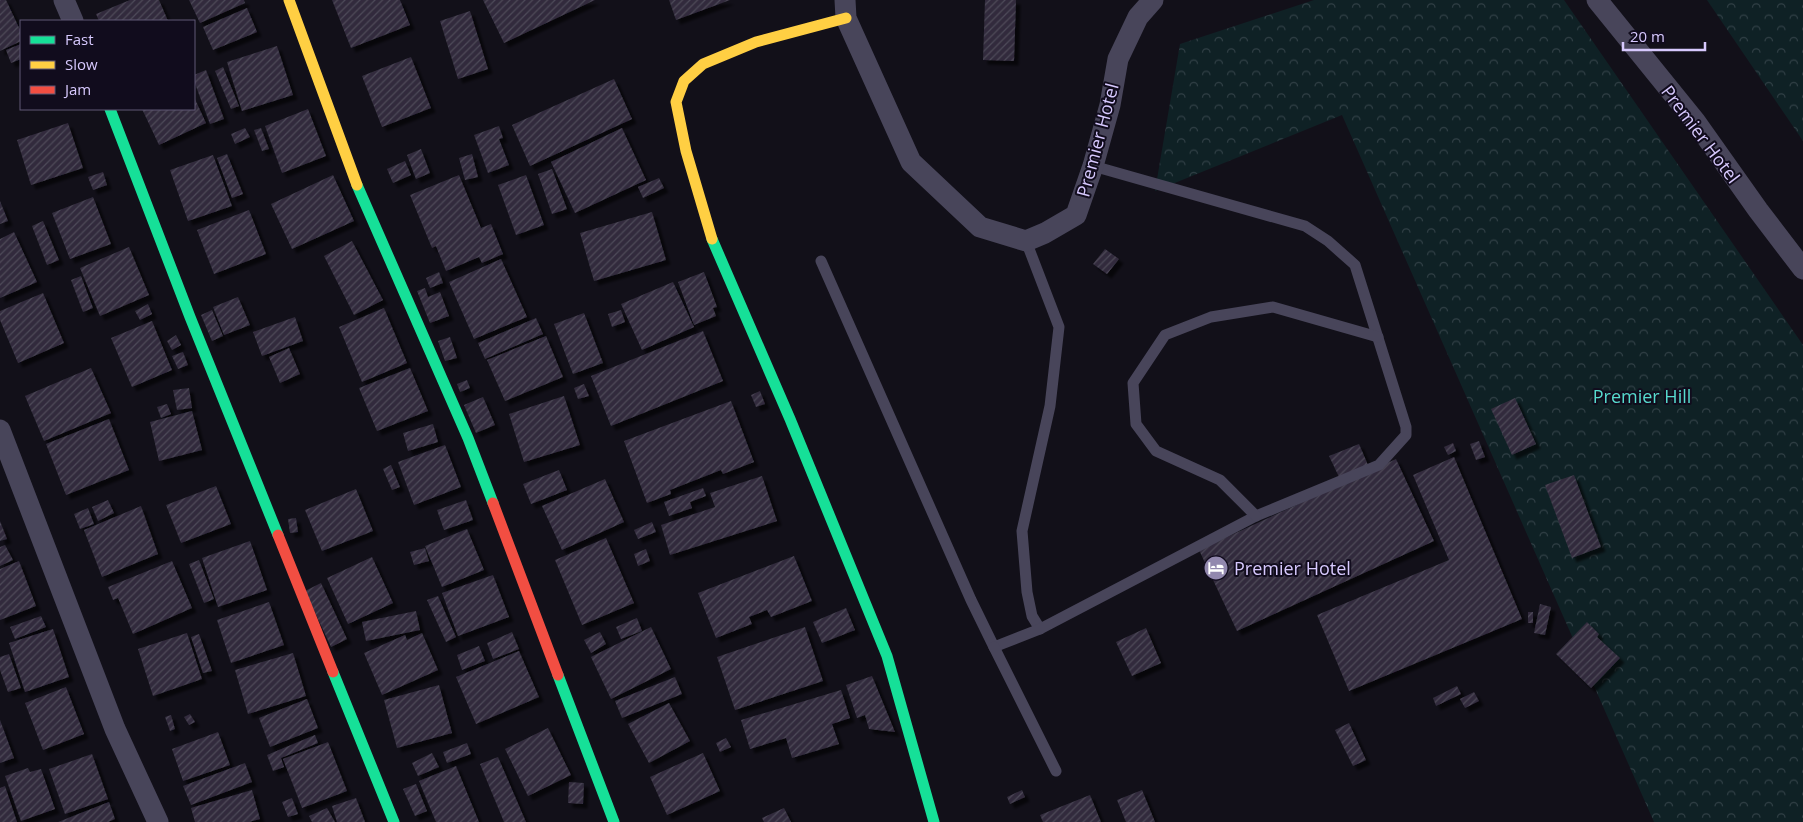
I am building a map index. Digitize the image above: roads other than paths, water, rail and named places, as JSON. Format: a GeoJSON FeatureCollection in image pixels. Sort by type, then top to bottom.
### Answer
{"type":"FeatureCollection","features":[{"type":"Feature","properties":{"kind":"street"},"geometry":{"type":"LineString","coordinates":[[64,0],[73,20]]}},
{"type":"Feature","properties":{"kind":"street"},"geometry":{"type":"LineString","coordinates":[[289,0],[361,196],[468,438],[614,822]]}},
{"type":"Feature","properties":{"kind":"street","name":"Premier Hotel"},"geometry":{"type":"LineString","coordinates":[[1026,241],[1045,233],[1076,215],[1093,166],[1110,105],[1118,59],[1138,18],[1153,0]]}},
{"type":"Feature","properties":{"kind":"street","name":"Premier Hotel"},"geometry":{"type":"LineString","coordinates":[[1598,0],[1695,121],[1758,210],[1803,269]]}},
{"type":"Feature","properties":{"kind":"street"},"geometry":{"type":"LineString","coordinates":[[934,822],[887,656],[790,419],[709,231],[686,151],[676,102],[684,81],[703,64],[756,42],[846,9],[911,162],[980,227],[1026,241]]}},
{"type":"Feature","properties":{"kind":"street"},"geometry":{"type":"LineString","coordinates":[[110,110],[190,317],[394,822]]}},
{"type":"Feature","properties":{"kind":"street"},"geometry":{"type":"LineString","coordinates":[[0,430],[115,729],[158,822]]}},
{"type":"Feature","properties":{"kind":"lane"},"geometry":{"type":"LineString","coordinates":[[994,647],[1040,629],[1256,516],[1380,465],[1406,435],[1406,427],[1355,265],[1328,242],[1305,226],[1093,166]]}},
{"type":"Feature","properties":{"kind":"lane"},"geometry":{"type":"LineString","coordinates":[[1026,241],[1059,328],[1050,406],[1022,531],[1027,592],[1032,616],[1040,629]]}},
{"type":"Feature","properties":{"kind":"lane"},"geometry":{"type":"LineString","coordinates":[[821,261],[971,600],[1056,771]]}},
{"type":"Feature","properties":{"kind":"lane"},"geometry":{"type":"LineString","coordinates":[[1256,516],[1220,480],[1156,451],[1136,424],[1133,383],[1164,335],[1211,316],[1273,307],[1378,337]]}},
{"type":"Feature","properties":{"kind":"place","name":"Premier Hotel"},"geometry":{"type":"Point","coordinates":[1216,568]}},
{"type":"Feature","properties":{"kind":"park label","name":"Premier Hill"},"geometry":{"type":"Point","coordinates":[1642,396]}}]}
